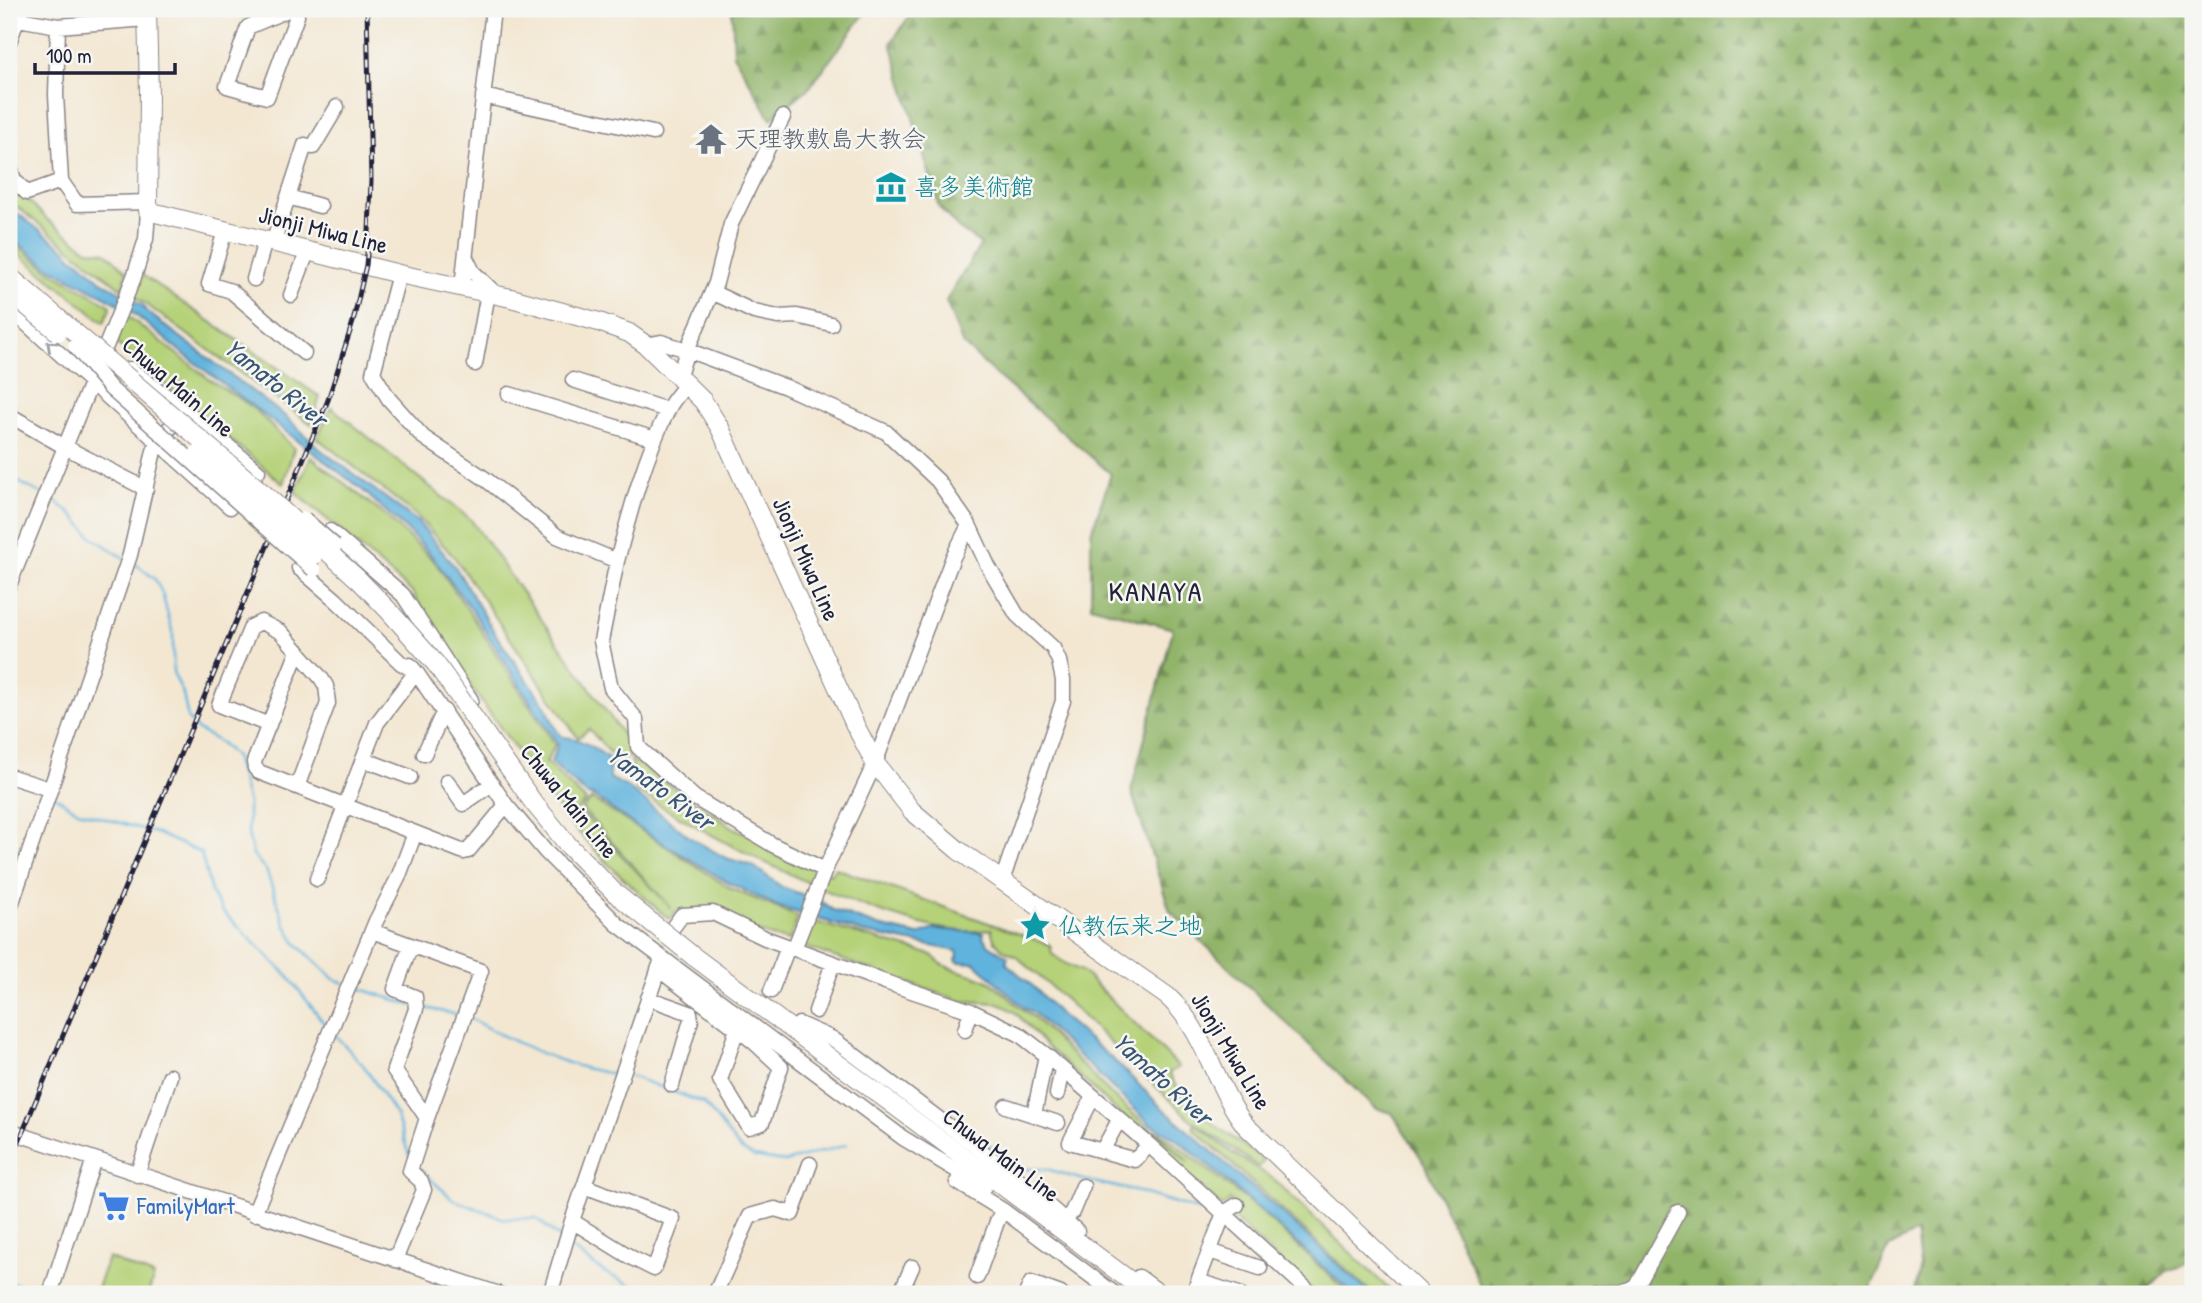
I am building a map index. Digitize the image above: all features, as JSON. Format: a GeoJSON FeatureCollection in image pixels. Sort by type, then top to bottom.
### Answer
{"type":"FeatureCollection","features":[{"type":"Feature","properties":{"kind":"main road"},"geometry":{"type":"LineString","coordinates":[[147,14],[148,207]]}},
{"type":"Feature","properties":{"kind":"main road","name":"Jionji Miwa Line"},"geometry":{"type":"LineString","coordinates":[[148,207],[269,242],[493,294],[599,322],[629,333],[646,345],[704,401],[720,428],[786,576],[875,763],[912,811],[958,850],[1182,1009],[1233,1110],[1275,1158],[1421,1294]]}},
{"type":"Feature","properties":{"kind":"main road","name":"Chuwa Main Line"},"geometry":{"type":"LineString","coordinates":[[9,276],[263,493],[389,611],[436,664],[533,802],[569,846],[615,893],[689,961],[1061,1225],[1148,1294]]}},
{"type":"Feature","properties":{"kind":"main road","name":"Chuwa Main Line"},"geometry":{"type":"LineString","coordinates":[[9,291],[169,426],[382,619],[429,674],[526,812],[604,897],[984,1187],[1130,1294]]}},
{"type":"Feature","properties":{"kind":"street"},"geometry":{"type":"LineString","coordinates":[[290,9],[248,27],[227,86],[267,97],[297,16],[296,9]]}},
{"type":"Feature","properties":{"kind":"street"},"geometry":{"type":"LineString","coordinates":[[462,287],[493,9]]}},
{"type":"Feature","properties":{"kind":"street"},"geometry":{"type":"LineString","coordinates":[[9,42],[19,14],[58,26],[147,14]]}},
{"type":"Feature","properties":{"kind":"street"},"geometry":{"type":"LineString","coordinates":[[9,585],[134,277],[146,239],[148,207],[77,204],[61,181],[57,95],[58,26]]}},
{"type":"Feature","properties":{"kind":"street"},"geometry":{"type":"LineString","coordinates":[[483,96],[653,133]]}},
{"type":"Feature","properties":{"kind":"street"},"geometry":{"type":"LineString","coordinates":[[254,279],[288,197],[305,145],[313,147],[337,107]]}},
{"type":"Feature","properties":{"kind":"street"},"geometry":{"type":"LineString","coordinates":[[783,117],[732,224],[712,292],[687,350],[683,379],[655,439],[631,508],[601,641],[611,688],[636,719],[638,747],[695,798],[773,845],[825,870]]}},
{"type":"Feature","properties":{"kind":"street"},"geometry":{"type":"LineString","coordinates":[[9,164],[14,180],[27,193],[61,181]]}},
{"type":"Feature","properties":{"kind":"street"},"geometry":{"type":"LineString","coordinates":[[288,197],[320,206]]}},
{"type":"Feature","properties":{"kind":"street"},"geometry":{"type":"LineString","coordinates":[[226,231],[209,284],[230,290],[304,353]]}},
{"type":"Feature","properties":{"kind":"street"},"geometry":{"type":"LineString","coordinates":[[291,295],[308,250]]}},
{"type":"Feature","properties":{"kind":"street"},"geometry":{"type":"LineString","coordinates":[[466,258],[493,294],[475,365]]}},
{"type":"Feature","properties":{"kind":"street"},"geometry":{"type":"LineString","coordinates":[[9,266],[105,350],[184,409],[258,471],[230,507],[159,440],[9,308]]}},
{"type":"Feature","properties":{"kind":"street"},"geometry":{"type":"LineString","coordinates":[[399,274],[373,373],[389,399],[423,437],[484,478],[558,536],[617,561]]}},
{"type":"Feature","properties":{"kind":"street"},"geometry":{"type":"LineString","coordinates":[[712,292],[754,312],[778,317],[797,316],[831,324]]}},
{"type":"Feature","properties":{"kind":"street"},"geometry":{"type":"LineString","coordinates":[[646,345],[662,342],[687,350],[786,387],[886,432],[937,481],[969,525],[988,566],[1017,615],[1053,648],[1063,680],[1063,701],[1002,881]]}},
{"type":"Feature","properties":{"kind":"street"},"geometry":{"type":"LineString","coordinates":[[75,346],[111,389],[392,643],[444,711],[506,804],[587,896],[660,964],[737,1029],[781,1067],[762,1123],[749,1127],[720,1080],[737,1029]]}},
{"type":"Feature","properties":{"kind":"street"},"geometry":{"type":"LineString","coordinates":[[124,373],[177,412],[335,546],[396,601],[433,642]]}},
{"type":"Feature","properties":{"kind":"street"},"geometry":{"type":"LineString","coordinates":[[573,380],[667,410]]}},
{"type":"Feature","properties":{"kind":"street"},"geometry":{"type":"LineString","coordinates":[[509,394],[655,439]]}},
{"type":"Feature","properties":{"kind":"street"},"geometry":{"type":"LineString","coordinates":[[9,911],[121,580],[154,451],[159,440],[184,409]]}},
{"type":"Feature","properties":{"kind":"street"},"geometry":{"type":"LineString","coordinates":[[9,415],[146,489]]}},
{"type":"Feature","properties":{"kind":"street"},"geometry":{"type":"LineString","coordinates":[[771,990],[875,763],[953,557],[969,525]]}},
{"type":"Feature","properties":{"kind":"street"},"geometry":{"type":"LineString","coordinates":[[416,672],[401,663],[299,568],[330,531],[403,595],[517,769],[553,817],[607,876],[671,930],[1001,1175],[1061,1225],[1162,1294]]}},
{"type":"Feature","properties":{"kind":"street"},"geometry":{"type":"LineString","coordinates":[[269,725],[219,705],[251,627],[261,622],[281,632],[321,678],[328,694],[328,703],[297,787]]}},
{"type":"Feature","properties":{"kind":"street"},"geometry":{"type":"LineString","coordinates":[[298,651],[254,762],[259,772],[464,852],[506,804]]}},
{"type":"Feature","properties":{"kind":"street"},"geometry":{"type":"LineString","coordinates":[[317,879],[377,723],[416,672]]}},
{"type":"Feature","properties":{"kind":"street"},"geometry":{"type":"LineString","coordinates":[[424,754],[444,711]]}},
{"type":"Feature","properties":{"kind":"street"},"geometry":{"type":"LineString","coordinates":[[363,759],[410,777]]}},
{"type":"Feature","properties":{"kind":"street"},"geometry":{"type":"LineString","coordinates":[[9,776],[49,789]]}},
{"type":"Feature","properties":{"kind":"street"},"geometry":{"type":"LineString","coordinates":[[447,781],[463,804],[492,784]]}},
{"type":"Feature","properties":{"kind":"street"},"geometry":{"type":"LineString","coordinates":[[254,1214],[415,833]]}},
{"type":"Feature","properties":{"kind":"street"},"geometry":{"type":"LineString","coordinates":[[671,930],[682,915],[713,913],[791,948],[971,1011],[1019,1034],[1149,1145],[1231,1209],[1312,1294]]}},
{"type":"Feature","properties":{"kind":"street"},"geometry":{"type":"LineString","coordinates":[[372,931],[481,971],[410,1171],[421,1181],[424,1190],[395,1261]]}},
{"type":"Feature","properties":{"kind":"street"},"geometry":{"type":"LineString","coordinates":[[411,945],[396,989],[415,997],[416,1006],[394,1070],[427,1118]]}},
{"type":"Feature","properties":{"kind":"street"},"geometry":{"type":"LineString","coordinates":[[816,1011],[833,963]]}},
{"type":"Feature","properties":{"kind":"street"},"geometry":{"type":"LineString","coordinates":[[550,1294],[572,1221],[660,964]]}},
{"type":"Feature","properties":{"kind":"street"},"geometry":{"type":"LineString","coordinates":[[660,964],[777,1045],[903,1138],[984,1187]]}},
{"type":"Feature","properties":{"kind":"street"},"geometry":{"type":"LineString","coordinates":[[648,998],[690,1013],[691,1020],[672,1085]]}},
{"type":"Feature","properties":{"kind":"street"},"geometry":{"type":"LineString","coordinates":[[965,1030],[971,1011]]}},
{"type":"Feature","properties":{"kind":"street"},"geometry":{"type":"LineString","coordinates":[[777,1045],[806,1077],[872,1125],[1004,1211],[1106,1292]]}},
{"type":"Feature","properties":{"kind":"street"},"geometry":{"type":"LineString","coordinates":[[1034,1115],[1046,1055]]}},
{"type":"Feature","properties":{"kind":"street"},"geometry":{"type":"LineString","coordinates":[[1057,1094],[1062,1069]]}},
{"type":"Feature","properties":{"kind":"street"},"geometry":{"type":"LineString","coordinates":[[137,1175],[170,1076]]}},
{"type":"Feature","properties":{"kind":"street"},"geometry":{"type":"LineString","coordinates":[[1093,1097],[1070,1142],[1135,1160],[1149,1145]]}},
{"type":"Feature","properties":{"kind":"street"},"geometry":{"type":"LineString","coordinates":[[1006,1106],[1058,1123]]}},
{"type":"Feature","properties":{"kind":"street"},"geometry":{"type":"LineString","coordinates":[[1102,1151],[1119,1119]]}},
{"type":"Feature","properties":{"kind":"street"},"geometry":{"type":"LineString","coordinates":[[9,1130],[499,1294]]}},
{"type":"Feature","properties":{"kind":"street"},"geometry":{"type":"LineString","coordinates":[[51,1292],[94,1159]]}},
{"type":"Feature","properties":{"kind":"street"},"geometry":{"type":"LineString","coordinates":[[715,1294],[750,1216],[775,1209],[792,1214],[810,1164]]}},
{"type":"Feature","properties":{"kind":"street"},"geometry":{"type":"LineString","coordinates":[[572,1221],[654,1269],[673,1219],[584,1186]]}},
{"type":"Feature","properties":{"kind":"street"},"geometry":{"type":"LineString","coordinates":[[1061,1225],[1072,1212],[1083,1186]]}},
{"type":"Feature","properties":{"kind":"street"},"geometry":{"type":"LineString","coordinates":[[1231,1209],[1195,1288],[1239,1294]]}},
{"type":"Feature","properties":{"kind":"street"},"geometry":{"type":"LineString","coordinates":[[977,1277],[998,1219],[1004,1211]]}},
{"type":"Feature","properties":{"kind":"street"},"geometry":{"type":"LineString","coordinates":[[1593,1294],[1625,1293],[1637,1286],[1678,1212]]}},
{"type":"Feature","properties":{"kind":"street"},"geometry":{"type":"LineString","coordinates":[[1210,1251],[1260,1268]]}},
{"type":"Feature","properties":{"kind":"street"},"geometry":{"type":"LineString","coordinates":[[900,1294],[912,1267]]}},
{"type":"Feature","properties":{"kind":"street"},"geometry":{"type":"LineString","coordinates":[[1026,1294],[1031,1283],[1061,1294]]}},
{"type":"Feature","properties":{"kind":"green space"},"geometry":{"type":"Polygon","coordinates":[[[737,9],[868,9],[810,87],[771,119],[734,55],[732,12],[737,9]]]}},
{"type":"Feature","properties":{"kind":"green space"},"geometry":{"type":"Polygon","coordinates":[[[901,9],[2193,9],[2193,1261],[2167,1271],[2143,1294],[1913,1294],[1920,1266],[1916,1233],[1889,1247],[1868,1294],[1484,1294],[1423,1161],[1392,1113],[1375,1108],[1170,911],[1131,791],[1173,629],[1091,606],[1091,533],[1111,474],[962,343],[946,301],[981,244],[958,228],[939,207],[891,43],[910,15],[901,9]]]}},
{"type":"Feature","properties":{"kind":"green space"},"geometry":{"type":"Polygon","coordinates":[[[9,176],[20,192],[48,220],[88,250],[106,252],[127,272],[122,289],[16,206],[9,197],[9,176]]]}},
{"type":"Feature","properties":{"kind":"green space"},"geometry":{"type":"Polygon","coordinates":[[[9,239],[50,271],[111,306],[104,323],[9,246],[9,239]]]}},
{"type":"Feature","properties":{"kind":"green space"},"geometry":{"type":"Polygon","coordinates":[[[141,274],[320,397],[311,424],[133,295],[141,274]]]}},
{"type":"Feature","properties":{"kind":"green space"},"geometry":{"type":"Polygon","coordinates":[[[125,314],[209,379],[252,407],[294,448],[283,484],[116,343],[125,314]]]}},
{"type":"Feature","properties":{"kind":"green space"},"geometry":{"type":"Polygon","coordinates":[[[331,407],[471,520],[635,752],[619,763],[589,729],[578,738],[455,558],[416,515],[317,438],[331,407]]]}},
{"type":"Feature","properties":{"kind":"green space"},"geometry":{"type":"Polygon","coordinates":[[[311,457],[386,516],[435,562],[555,745],[546,762],[586,801],[567,820],[442,647],[413,593],[295,492],[311,457]]]}},
{"type":"Feature","properties":{"kind":"green space"},"geometry":{"type":"Polygon","coordinates":[[[631,759],[734,828],[830,874],[835,868],[1050,945],[1052,954],[1082,971],[1179,1067],[1169,1073],[1187,1100],[1224,1132],[1264,1160],[1259,1167],[1190,1119],[1067,1001],[1016,956],[1002,949],[994,940],[991,929],[956,930],[913,922],[810,884],[710,834],[637,791],[631,759]]]}},
{"type":"Feature","properties":{"kind":"green space"},"geometry":{"type":"Polygon","coordinates":[[[592,799],[732,889],[798,917],[789,941],[679,910],[674,912],[670,919],[664,915],[609,865],[569,822],[581,812],[671,908],[582,809],[592,799]]]}},
{"type":"Feature","properties":{"kind":"green space"},"geometry":{"type":"Polygon","coordinates":[[[811,921],[932,955],[943,965],[992,984],[1034,1017],[1115,1098],[1188,1162],[1155,1130],[1260,1211],[1349,1294],[1314,1294],[1226,1211],[1236,1206],[1230,1200],[1222,1207],[1045,1045],[1016,1013],[999,1003],[961,1001],[802,946],[811,921]]]}},
{"type":"Feature","properties":{"kind":"green space"},"geometry":{"type":"Polygon","coordinates":[[[1195,1123],[1231,1152],[1272,1178],[1394,1294],[1373,1294],[1193,1128],[1195,1123]]]}},
{"type":"Feature","properties":{"kind":"green space"},"geometry":{"type":"Polygon","coordinates":[[[108,1258],[154,1276],[148,1294],[95,1294],[108,1258]]]}},
{"type":"Feature","properties":{"kind":"water","name":"Yamato River"},"geometry":{"type":"Polygon","coordinates":[[[9,207],[100,280],[143,306],[146,311],[285,416],[320,449],[418,522],[456,568],[498,638],[545,705],[557,731],[563,737],[590,746],[614,762],[609,771],[610,778],[627,787],[691,838],[726,858],[753,866],[782,887],[820,901],[833,910],[878,926],[918,935],[935,929],[984,933],[983,937],[989,945],[1008,957],[1006,963],[1059,1014],[1118,1064],[1160,1106],[1370,1294],[1354,1294],[1343,1285],[1178,1140],[1150,1124],[1033,1012],[1026,1009],[975,963],[958,962],[957,951],[865,933],[779,907],[729,883],[640,829],[593,796],[587,795],[551,762],[558,745],[472,610],[430,554],[408,531],[360,488],[127,308],[50,268],[9,236],[9,207]]]}},
{"type":"Feature","properties":{"kind":"waterway"},"geometry":{"type":"LineString","coordinates":[[9,477],[40,493]]}},
{"type":"Feature","properties":{"kind":"waterway"},"geometry":{"type":"LineString","coordinates":[[52,498],[75,517],[92,537],[124,558]]}},
{"type":"Feature","properties":{"kind":"waterway"},"geometry":{"type":"LineString","coordinates":[[133,562],[155,579],[162,593],[173,634],[173,672],[183,694],[188,719],[198,730],[221,743],[235,757],[248,802],[248,833],[253,855],[266,870],[285,924],[296,943],[334,979],[344,983]]}},
{"type":"Feature","properties":{"kind":"waterway"},"geometry":{"type":"LineString","coordinates":[[54,796],[78,811],[156,833],[201,853],[212,895],[222,911],[288,976],[327,1027]]}},
{"type":"Feature","properties":{"kind":"waterway"},"geometry":{"type":"LineString","coordinates":[[355,987],[411,1005]]}},
{"type":"Feature","properties":{"kind":"waterway"},"geometry":{"type":"LineString","coordinates":[[421,1007],[459,1015]]}},
{"type":"Feature","properties":{"kind":"waterway"},"geometry":{"type":"LineString","coordinates":[[469,1018],[559,1060],[615,1074]]}},
{"type":"Feature","properties":{"kind":"waterway"},"geometry":{"type":"LineString","coordinates":[[334,1034],[364,1066],[396,1115],[409,1155]]}},
{"type":"Feature","properties":{"kind":"waterway"},"geometry":{"type":"LineString","coordinates":[[630,1076],[704,1103],[740,1149],[754,1157],[785,1162],[846,1145]]}},
{"type":"Feature","properties":{"kind":"waterway"},"geometry":{"type":"LineString","coordinates":[[933,1103],[1021,1169],[1047,1169],[1139,1192],[1211,1214]]}},
{"type":"Feature","properties":{"kind":"waterway"},"geometry":{"type":"LineString","coordinates":[[416,1166],[454,1200],[505,1219],[536,1218],[561,1239]]}},
{"type":"Feature","properties":{"kind":"waterway"},"geometry":{"type":"LineString","coordinates":[[571,1248],[604,1272],[649,1294]]}},
{"type":"Feature","properties":{"kind":"waterway"},"geometry":{"type":"LineString","coordinates":[[9,1282],[46,1294]]}},
{"type":"Feature","properties":{"kind":"railway"},"geometry":{"type":"LineString","coordinates":[[9,1165],[328,400],[353,322],[366,265],[369,232],[371,180],[367,9]]}},
{"type":"Feature","properties":{"kind":"place","name":"天理教敷島大教会"},"geometry":{"type":"Point","coordinates":[711,139]}},
{"type":"Feature","properties":{"kind":"place","name":"喜多美術館"},"geometry":{"type":"Point","coordinates":[891,187]}},
{"type":"Feature","properties":{"kind":"place","name":"仏教伝来之地"},"geometry":{"type":"Point","coordinates":[1035,926]}},
{"type":"Feature","properties":{"kind":"place","name":"FamilyMart"},"geometry":{"type":"Point","coordinates":[114,1206]}},
{"type":"Feature","properties":{"kind":"district","name":"KANAYA"},"geometry":{"type":"Point","coordinates":[1156,591]}}]}
